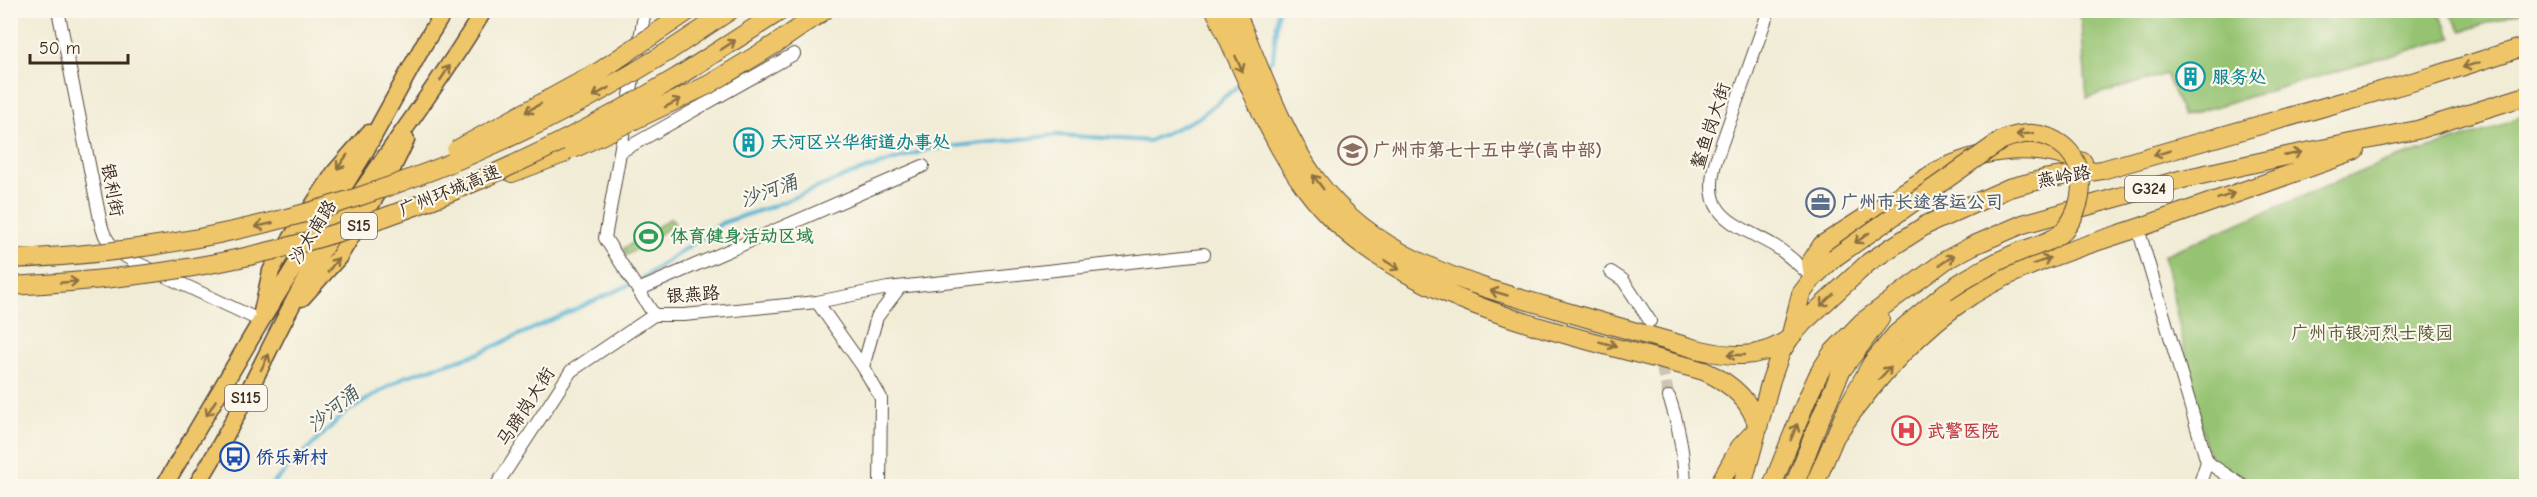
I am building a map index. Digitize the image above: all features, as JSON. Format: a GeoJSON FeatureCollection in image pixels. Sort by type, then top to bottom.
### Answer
{"type":"FeatureCollection","features":[{"type":"Feature","properties":{"kind":"highway"},"geometry":{"type":"LineString","coordinates":[[331,206],[394,181],[512,120],[600,71],[690,10]]}},
{"type":"Feature","properties":{"kind":"highway","name":"广州环城高速"},"geometry":{"type":"LineString","coordinates":[[10,259],[93,253],[207,236],[270,223],[331,206],[418,176],[520,133],[610,87],[731,10]]}},
{"type":"Feature","properties":{"kind":"highway","name":"广州环城高速"},"geometry":{"type":"LineString","coordinates":[[10,286],[141,274],[233,259],[340,232],[386,217],[461,188],[557,145],[616,114],[782,10]]}},
{"type":"Feature","properties":{"kind":"highway"},"geometry":{"type":"LineString","coordinates":[[386,217],[536,164],[656,111],[708,85],[825,10]]}},
{"type":"Feature","properties":{"kind":"highway"},"geometry":{"type":"LineString","coordinates":[[1215,10],[1250,90],[1291,166],[1316,202],[1337,223],[1376,255],[1435,288],[1493,311],[1704,371],[1730,385],[1751,409],[1758,429],[1740,447],[1718,486]]}},
{"type":"Feature","properties":{"kind":"highway"},"geometry":{"type":"LineString","coordinates":[[1235,10],[1300,153],[1321,186],[1348,216],[1377,239],[1432,269],[1488,290],[1719,355],[1758,355],[1772,350],[1790,338],[1801,294],[1812,278],[1834,258],[1989,147],[2002,140],[2032,133],[2061,144],[2074,159],[2081,178],[2080,199],[2067,226],[2049,240],[1993,264],[1947,292],[1922,310],[1896,334],[1872,363],[1857,386],[1814,486]]}},
{"type":"Feature","properties":{"kind":"highway","name":"燕岭路"},"geometry":{"type":"LineString","coordinates":[[1742,486],[1771,380],[1781,352],[1790,338],[1869,262],[1926,225],[2009,188],[2044,179],[2102,170],[2433,76],[2526,46]]}},
{"type":"Feature","properties":{"kind":"highway","name":"燕岭路"},"geometry":{"type":"LineString","coordinates":[[1773,486],[1811,390],[1832,353],[1862,322],[1955,255],[2023,224],[2193,177],[2417,130],[2526,96]]}},
{"type":"Feature","properties":{"kind":"highway"},"geometry":{"type":"LineString","coordinates":[[1836,435],[1858,403],[1933,325],[1971,296],[2019,270],[2417,130]]}},
{"type":"Feature","properties":{"kind":"highway"},"geometry":{"type":"LineString","coordinates":[[1812,278],[1811,262],[1821,245],[1928,176],[1957,161],[1983,154],[2027,149],[2049,152],[2102,170]]}},
{"type":"Feature","properties":{"kind":"highway"},"geometry":{"type":"LineString","coordinates":[[1794,486],[1841,371],[1867,334],[1900,295]]}},
{"type":"Feature","properties":{"kind":"main road"},"geometry":{"type":"LineString","coordinates":[[261,321],[269,279],[277,260],[342,163],[382,119],[445,10]]}},
{"type":"Feature","properties":{"kind":"main road","name":"S115"},"geometry":{"type":"LineString","coordinates":[[196,486],[243,404],[292,307],[315,286],[338,258],[397,161],[412,121],[433,92],[484,10]]}},
{"type":"Feature","properties":{"kind":"main road","name":"S115"},"geometry":{"type":"LineString","coordinates":[[164,486],[261,321]]}},
{"type":"Feature","properties":{"kind":"street","name":"银利街"},"geometry":{"type":"LineString","coordinates":[[58,10],[100,224],[108,242],[122,255],[133,261],[261,321]]}},
{"type":"Feature","properties":{"kind":"street","name":"银燕路"},"geometry":{"type":"LineString","coordinates":[[645,10],[605,238],[654,315],[684,315],[817,302],[900,287],[1204,254]]}},
{"type":"Feature","properties":{"kind":"street","name":"鳌鱼岗大街"},"geometry":{"type":"LineString","coordinates":[[1769,10],[1713,170],[1712,198],[1715,206],[1727,219],[1790,256],[1812,278]]}},
{"type":"Feature","properties":{"kind":"street"},"geometry":{"type":"LineString","coordinates":[[620,152],[794,54]]}},
{"type":"Feature","properties":{"kind":"street"},"geometry":{"type":"LineString","coordinates":[[638,290],[923,166]]}},
{"type":"Feature","properties":{"kind":"street"},"geometry":{"type":"LineString","coordinates":[[2138,228],[2207,462],[2199,486]]}},
{"type":"Feature","properties":{"kind":"street"},"geometry":{"type":"LineString","coordinates":[[1611,272],[1623,280],[1650,321]]}},
{"type":"Feature","properties":{"kind":"street"},"geometry":{"type":"LineString","coordinates":[[863,367],[877,317],[900,287]]}},
{"type":"Feature","properties":{"kind":"street"},"geometry":{"type":"LineString","coordinates":[[817,302],[863,367],[881,398],[880,486]]}},
{"type":"Feature","properties":{"kind":"street","name":"马蹄岗大街"},"geometry":{"type":"LineString","coordinates":[[496,486],[571,371],[654,315]]}},
{"type":"Feature","properties":{"kind":"street"},"geometry":{"type":"LineString","coordinates":[[1669,397],[1674,411],[1685,486]]}},
{"type":"Feature","properties":{"kind":"street"},"geometry":{"type":"LineString","coordinates":[[2207,462],[2243,486]]}},
{"type":"Feature","properties":{"kind":"green space"},"geometry":{"type":"Polygon","coordinates":[[[2080,11],[2437,11],[2452,38],[2183,116],[2166,74],[2087,98],[2080,11]]]}},
{"type":"Feature","properties":{"kind":"green space"},"geometry":{"type":"Polygon","coordinates":[[[2448,11],[2525,11],[2462,31],[2448,11]]]}},
{"type":"Feature","properties":{"kind":"green space","name":"广州市银河烈士陵园"},"geometry":{"type":"Polygon","coordinates":[[[2526,114],[2526,486],[2223,486],[2205,444],[2164,255],[2381,163],[2489,130],[2526,114]]]}},
{"type":"Feature","properties":{"kind":"green space","name":"体育健身活动区域"},"geometry":{"type":"Polygon","coordinates":[[[671,218],[675,224],[627,255],[623,249],[671,218]]]}},
{"type":"Feature","properties":{"kind":"waterway","name":"沙河涌"},"geometry":{"type":"LineString","coordinates":[[1265,65],[1273,59],[1278,10]]}},
{"type":"Feature","properties":{"kind":"waterway","name":"沙河涌"},"geometry":{"type":"LineString","coordinates":[[270,486],[345,413],[404,377],[477,354],[640,280],[722,223],[773,206],[851,174],[929,149],[1058,135],[1149,141],[1198,118],[1242,83]]}},
{"type":"Feature","properties":{"kind":"tunnel"},"geometry":{"type":"LineString","coordinates":[[1653,331],[1669,397]]}},
{"type":"Feature","properties":{"kind":"place","name":"服务处"},"geometry":{"type":"Point","coordinates":[2191,77]}},
{"type":"Feature","properties":{"kind":"place","name":"天河区兴华街道办事处"},"geometry":{"type":"Point","coordinates":[749,142]}},
{"type":"Feature","properties":{"kind":"place","name":"广州市第七十五中学(高中部)"},"geometry":{"type":"Point","coordinates":[1352,150]}},
{"type":"Feature","properties":{"kind":"place","name":"广州市长途客运公司"},"geometry":{"type":"Point","coordinates":[1820,202]}},
{"type":"Feature","properties":{"kind":"place","name":"体育健身活动区域"},"geometry":{"type":"Point","coordinates":[649,236]}},
{"type":"Feature","properties":{"kind":"place","name":"武警医院"},"geometry":{"type":"Point","coordinates":[1906,431]}},
{"type":"Feature","properties":{"kind":"place","name":"侨乐新村"},"geometry":{"type":"Point","coordinates":[235,457]}}]}
